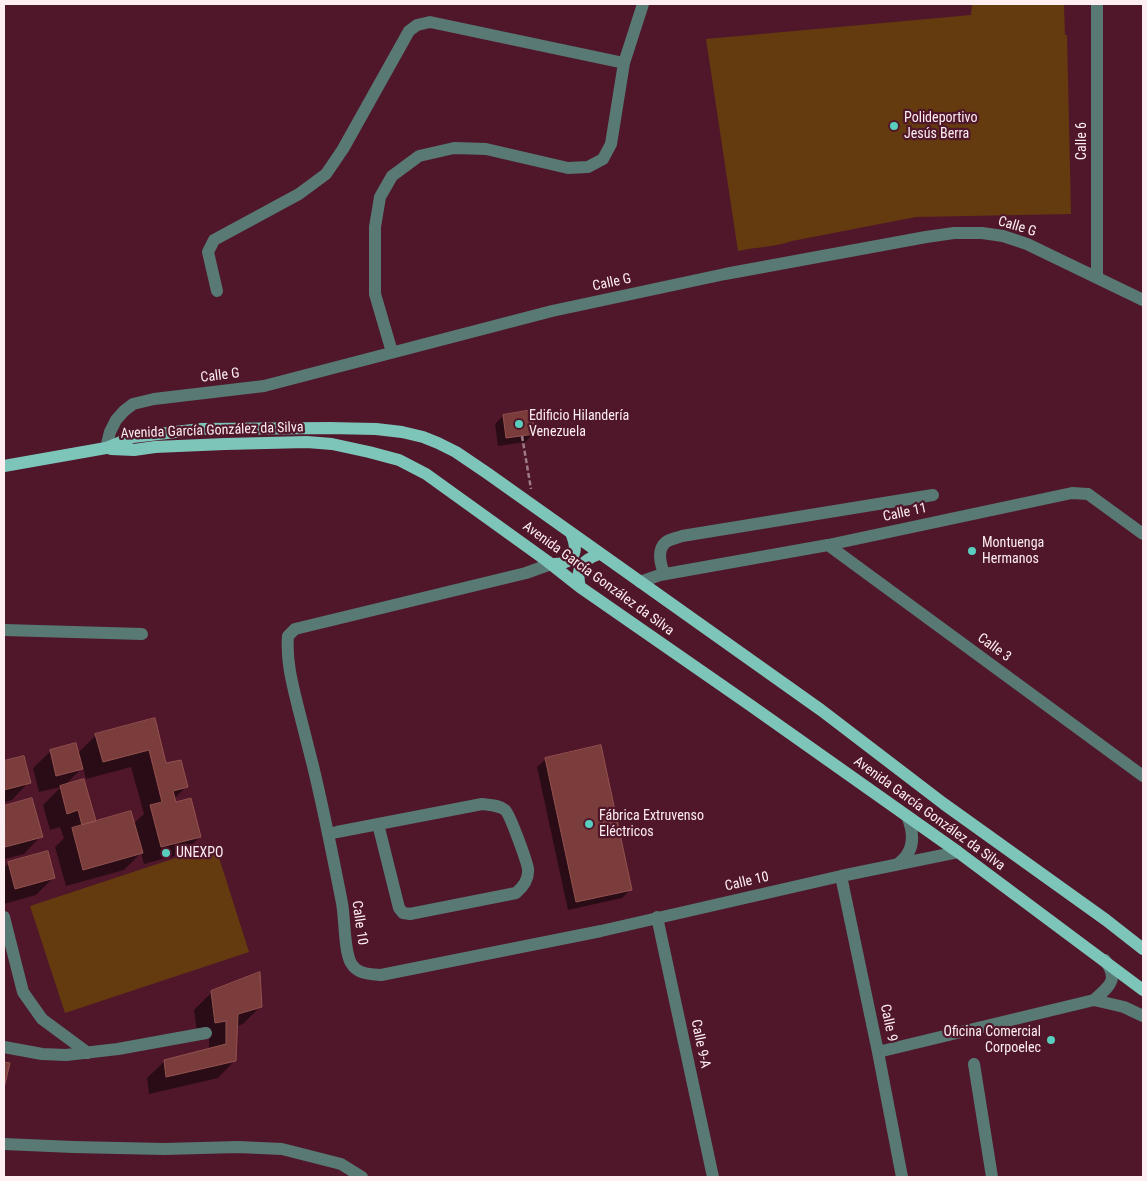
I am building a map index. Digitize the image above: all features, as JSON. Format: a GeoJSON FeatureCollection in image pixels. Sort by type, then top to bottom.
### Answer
{"type":"FeatureCollection","features":[{"type":"Feature","properties":{"kind":"main road","name":"Avenida García González da Silva"},"geometry":{"type":"LineString","coordinates":[[106,448],[134,437],[201,429],[339,428],[402,432],[423,437],[451,449],[821,710],[944,804],[1143,948]]}},
{"type":"Feature","properties":{"kind":"main road","name":"Avenida García González da Silva"},"geometry":{"type":"LineString","coordinates":[[106,448],[134,450],[192,445],[307,442],[332,444],[398,460],[426,474],[580,587],[750,704],[958,852],[1143,990]]}},
{"type":"Feature","properties":{"kind":"main road"},"geometry":{"type":"LineString","coordinates":[[4,466],[106,448]]}},
{"type":"Feature","properties":{"kind":"main road"},"geometry":{"type":"LineString","coordinates":[[551,564],[567,561],[576,551],[571,533]]}},
{"type":"Feature","properties":{"kind":"main road"},"geometry":{"type":"LineString","coordinates":[[580,587],[578,580],[580,566],[589,558],[599,554]]}},
{"type":"Feature","properties":{"kind":"street"},"geometry":{"type":"LineString","coordinates":[[392,352],[375,294],[375,227],[380,198],[392,176],[419,156],[454,148],[486,149],[568,168],[588,167],[603,159],[610,144],[624,64],[643,4]]}},
{"type":"Feature","properties":{"kind":"street","name":"Calle 6"},"geometry":{"type":"LineString","coordinates":[[1097,4],[1098,277]]}},
{"type":"Feature","properties":{"kind":"street"},"geometry":{"type":"LineString","coordinates":[[217,291],[208,252],[214,240],[299,194],[326,174],[343,149],[409,30],[417,25],[430,22],[624,64]]}},
{"type":"Feature","properties":{"kind":"street","name":"Calle G"},"geometry":{"type":"LineString","coordinates":[[106,448],[110,432],[116,420],[133,404],[154,399],[264,386],[552,311],[725,274],[954,233],[982,233],[1003,236],[1027,244],[1143,300]]}},
{"type":"Feature","properties":{"kind":"street","name":"Calle 11"},"geometry":{"type":"LineString","coordinates":[[640,582],[662,575],[828,545],[1072,493],[1088,494],[1143,534]]}},
{"type":"Feature","properties":{"kind":"street"},"geometry":{"type":"LineString","coordinates":[[655,593],[662,575],[661,549],[665,543],[682,536],[933,495]]}},
{"type":"Feature","properties":{"kind":"street","name":"Calle 3"},"geometry":{"type":"LineString","coordinates":[[828,545],[1143,776]]}},
{"type":"Feature","properties":{"kind":"street","name":"Calle 10"},"geometry":{"type":"LineString","coordinates":[[551,564],[526,573],[295,629],[288,636],[287,650],[291,678],[328,834],[344,914],[350,961],[356,970],[381,975],[601,931],[841,876],[958,852]]}},
{"type":"Feature","properties":{"kind":"street"},"geometry":{"type":"LineString","coordinates":[[4,630],[142,634]]}},
{"type":"Feature","properties":{"kind":"street"},"geometry":{"type":"LineString","coordinates":[[328,834],[378,824],[482,804],[494,805],[505,810],[510,818],[528,869],[527,878],[523,887],[516,893],[410,914],[404,913],[399,908],[378,824]]}},
{"type":"Feature","properties":{"kind":"street"},"geometry":{"type":"LineString","coordinates":[[896,865],[910,852],[912,835],[907,816]]}},
{"type":"Feature","properties":{"kind":"street","name":"Calle 9"},"geometry":{"type":"LineString","coordinates":[[841,876],[902,1177]]}},
{"type":"Feature","properties":{"kind":"street"},"geometry":{"type":"LineString","coordinates":[[4,917],[23,992],[42,1019],[88,1053]]}},
{"type":"Feature","properties":{"kind":"street","name":"Calle 9-A"},"geometry":{"type":"LineString","coordinates":[[657,917],[713,1177]]}},
{"type":"Feature","properties":{"kind":"street"},"geometry":{"type":"LineString","coordinates":[[1094,1000],[1113,978],[1105,960]]}},
{"type":"Feature","properties":{"kind":"street"},"geometry":{"type":"LineString","coordinates":[[878,1052],[1094,1000],[1124,1007],[1143,1016]]}},
{"type":"Feature","properties":{"kind":"street"},"geometry":{"type":"LineString","coordinates":[[4,1047],[66,1056],[118,1049],[206,1033]]}},
{"type":"Feature","properties":{"kind":"street"},"geometry":{"type":"LineString","coordinates":[[974,1064],[992,1177]]}},
{"type":"Feature","properties":{"kind":"street"},"geometry":{"type":"LineString","coordinates":[[4,1144],[164,1149],[238,1147],[282,1149],[341,1164],[362,1177]]}},
{"type":"Feature","properties":{"kind":"path"},"geometry":{"type":"LineString","coordinates":[[522,436],[535,508]]}},
{"type":"Feature","properties":{"kind":"shaded area","name":"Polideportivo Jesús Berra"},"geometry":{"type":"Polygon","coordinates":[[[972,4],[1064,4],[1065,35],[1067,35],[1071,214],[916,217],[779,245],[738,251],[706,39],[971,15],[972,4]]]}},
{"type":"Feature","properties":{"kind":"shaded area"},"geometry":{"type":"Polygon","coordinates":[[[215,845],[249,952],[65,1013],[30,906],[215,845]]]}},
{"type":"Feature","properties":{"kind":"building","name":"Edificio Hilandería Venezuela"},"geometry":{"type":"Polygon","coordinates":[[[532,410],[535,434],[506,438],[503,415],[532,410]]]}},
{"type":"Feature","properties":{"kind":"building"},"geometry":{"type":"Polygon","coordinates":[[[155,718],[166,763],[181,760],[188,787],[173,791],[176,802],[191,798],[201,837],[161,847],[150,805],[162,802],[149,750],[103,762],[95,734],[155,718]]]}},
{"type":"Feature","properties":{"kind":"building"},"geometry":{"type":"Polygon","coordinates":[[[76,743],[83,769],[56,776],[50,750],[76,743]]]}},
{"type":"Feature","properties":{"kind":"building","name":"Fábrica Extruvenso Eléctricos"},"geometry":{"type":"Polygon","coordinates":[[[601,745],[632,890],[576,902],[545,758],[601,745]]]}},
{"type":"Feature","properties":{"kind":"building"},"geometry":{"type":"Polygon","coordinates":[[[24,756],[31,783],[4,790],[4,761],[24,756]]]}},
{"type":"Feature","properties":{"kind":"building"},"geometry":{"type":"Polygon","coordinates":[[[84,779],[96,821],[82,825],[78,810],[67,814],[60,786],[84,779]]]}},
{"type":"Feature","properties":{"kind":"building"},"geometry":{"type":"Polygon","coordinates":[[[32,798],[43,837],[5,847],[4,806],[32,798]]]}},
{"type":"Feature","properties":{"kind":"building"},"geometry":{"type":"Polygon","coordinates":[[[131,811],[143,853],[83,870],[72,828],[131,811]]]}},
{"type":"Feature","properties":{"kind":"building"},"geometry":{"type":"Polygon","coordinates":[[[48,851],[55,878],[15,889],[8,862],[48,851]]]}},
{"type":"Feature","properties":{"kind":"building"},"geometry":{"type":"Polygon","coordinates":[[[260,972],[262,1007],[238,1014],[236,1061],[166,1077],[164,1060],[226,1044],[226,1021],[215,1023],[211,991],[260,972]]]}},
{"type":"Feature","properties":{"kind":"building"},"geometry":{"type":"Polygon","coordinates":[[[4,1062],[10,1063],[4,1088],[4,1062]]]}},
{"type":"Feature","properties":{"kind":"place","name":"Polideportivo Jesús Berra"},"geometry":{"type":"Point","coordinates":[894,126]}},
{"type":"Feature","properties":{"kind":"place","name":"Edificio Hilandería Venezuela"},"geometry":{"type":"Point","coordinates":[519,424]}},
{"type":"Feature","properties":{"kind":"place","name":"Montuenga Hermanos"},"geometry":{"type":"Point","coordinates":[972,551]}},
{"type":"Feature","properties":{"kind":"place","name":"Fábrica Extruvenso Eléctricos"},"geometry":{"type":"Point","coordinates":[589,824]}},
{"type":"Feature","properties":{"kind":"place","name":"UNEXPO"},"geometry":{"type":"Point","coordinates":[166,853]}},
{"type":"Feature","properties":{"kind":"place","name":"Oficina Comercial Corpoelec"},"geometry":{"type":"Point","coordinates":[1051,1040]}}]}
